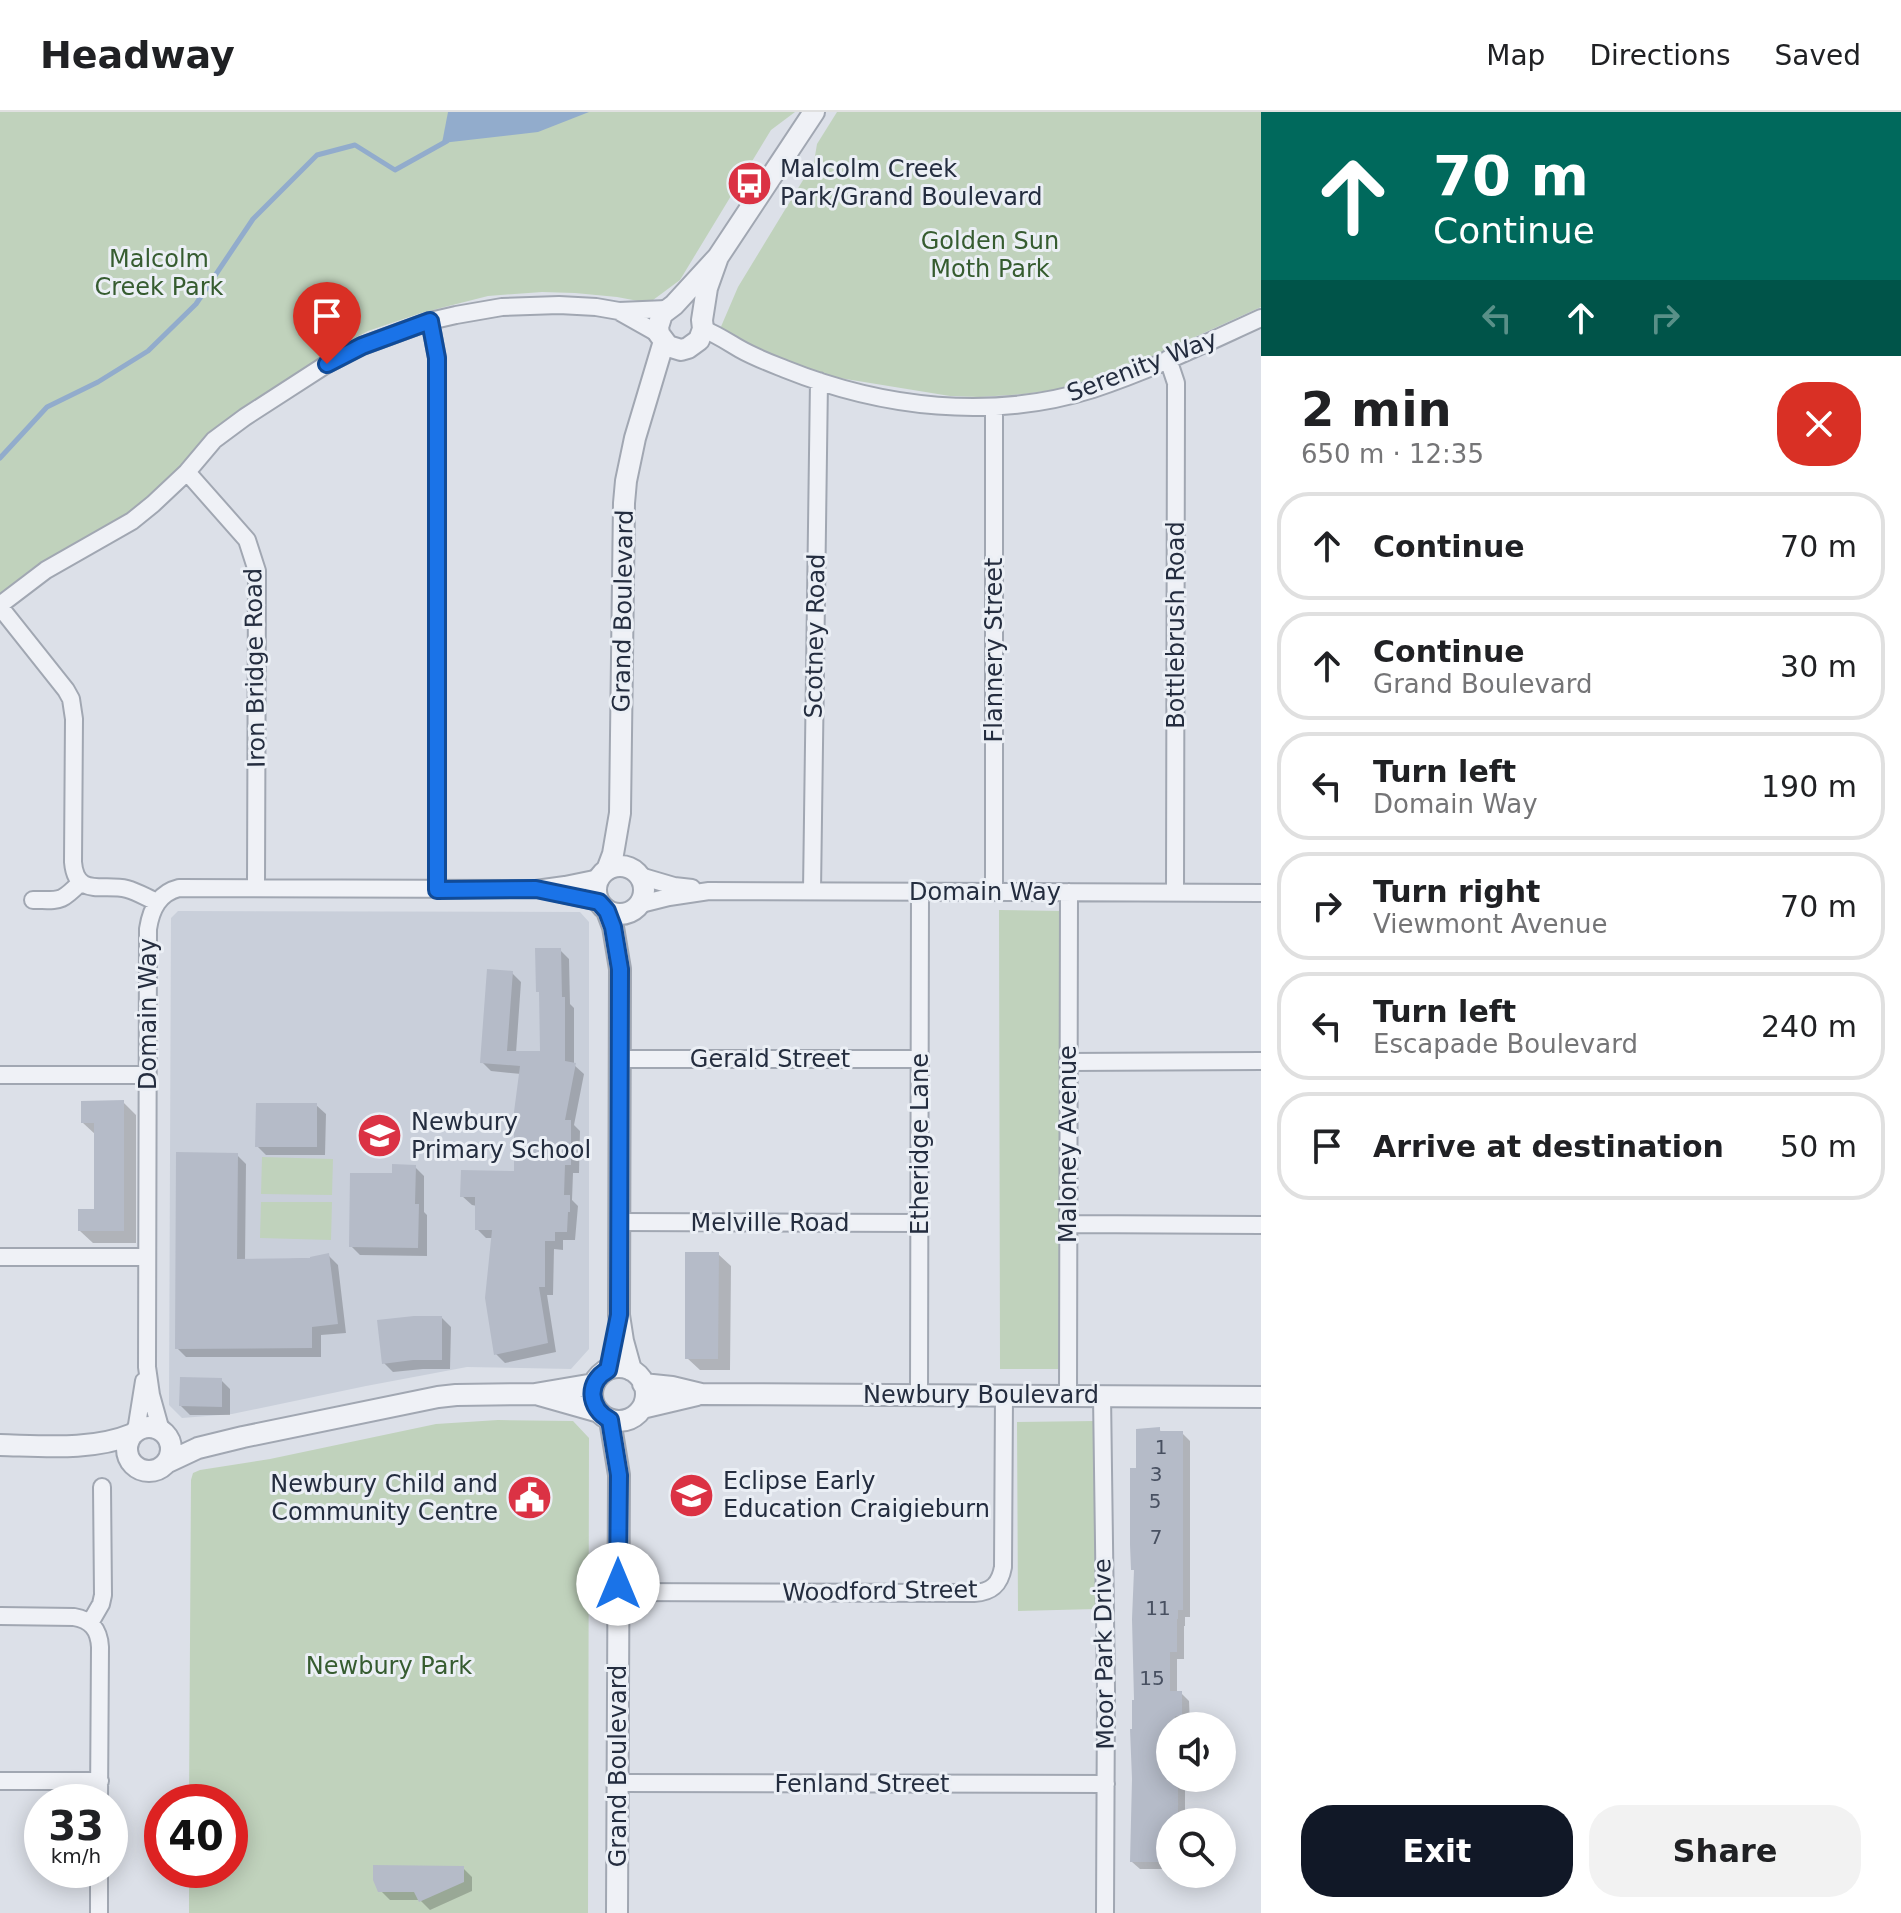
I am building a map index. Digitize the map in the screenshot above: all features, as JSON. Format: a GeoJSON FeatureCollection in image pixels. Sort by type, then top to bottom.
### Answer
{"type":"FeatureCollection","features":[{"type":"Feature","properties":{"kind":"street","name":"Grand Boulevard"},"geometry":{"type":"LineString","coordinates":[[670,307],[718,257],[814,112]]}},
{"type":"Feature","properties":{"kind":"street","name":"Grand Boulevard"},"geometry":{"type":"LineString","coordinates":[[642,410],[697,335],[707,288],[718,257]]}},
{"type":"Feature","properties":{"kind":"street"},"geometry":{"type":"LineString","coordinates":[[157,902],[125,888],[90,887],[76,877],[73,862],[74,719],[71,699],[0,606],[46,570],[132,521],[187,472],[224,432],[327,364],[362,346],[430,321],[478,310],[531,305],[587,306],[619,311],[688,305],[699,313],[697,335],[674,349],[619,311]]}},
{"type":"Feature","properties":{"kind":"street"},"geometry":{"type":"LineString","coordinates":[[661,338],[659,320],[670,307]]}},
{"type":"Feature","properties":{"kind":"street","name":"Serenity Way"},"geometry":{"type":"LineString","coordinates":[[697,335],[718,335],[742,350],[819,381],[905,402],[994,408],[1058,398],[1091,389],[1261,318]]}},
{"type":"Feature","properties":{"kind":"street"},"geometry":{"type":"LineString","coordinates":[[430,321],[437,358],[437,890]]}},
{"type":"Feature","properties":{"kind":"street","name":"Grand Boulevard"},"geometry":{"type":"LineString","coordinates":[[603,874],[613,854],[620,813],[624,503],[630,458],[661,338]]}},
{"type":"Feature","properties":{"kind":"street","name":"Bottlebrush Road"},"geometry":{"type":"LineString","coordinates":[[1168,359],[1176,383],[1175,893]]}},
{"type":"Feature","properties":{"kind":"street","name":"Scotney Road"},"geometry":{"type":"LineString","coordinates":[[812,891],[819,381]]}},
{"type":"Feature","properties":{"kind":"street","name":"Flannery Street"},"geometry":{"type":"LineString","coordinates":[[994,408],[994,892]]}},
{"type":"Feature","properties":{"kind":"street","name":"Iron Bridge Road"},"geometry":{"type":"LineString","coordinates":[[187,472],[247,540],[257,571],[256,888]]}},
{"type":"Feature","properties":{"kind":"street","name":"Grand Boulevard"},"geometry":{"type":"LineString","coordinates":[[620,813],[627,848],[637,873]]}},
{"type":"Feature","properties":{"kind":"street"},"geometry":{"type":"LineString","coordinates":[[535,1394],[625,1420],[637,1413],[645,1392],[623,1341],[619,1315],[620,969],[613,927],[596,886],[603,874],[620,866],[637,873],[645,890],[629,928],[620,969]]}},
{"type":"Feature","properties":{"kind":"street","name":"Domain Way"},"geometry":{"type":"LineString","coordinates":[[637,873],[674,886],[709,891],[1261,893]]}},
{"type":"Feature","properties":{"kind":"street","name":"Domain Way"},"geometry":{"type":"LineString","coordinates":[[163,1432],[151,1395],[147,1367],[148,929],[157,902],[171,890],[179,888],[536,889],[565,885],[603,874]]}},
{"type":"Feature","properties":{"kind":"street"},"geometry":{"type":"LineString","coordinates":[[33,900],[60,900],[81,882]]}},
{"type":"Feature","properties":{"kind":"street","name":"Domain Way"},"geometry":{"type":"LineString","coordinates":[[536,889],[603,906]]}},
{"type":"Feature","properties":{"kind":"street","name":"Domain Way"},"geometry":{"type":"LineString","coordinates":[[638,906],[709,891]]}},
{"type":"Feature","properties":{"kind":"street","name":"Etheridge Lane"},"geometry":{"type":"LineString","coordinates":[[919,1395],[920,892]]}},
{"type":"Feature","properties":{"kind":"street","name":"Maloney Avenue"},"geometry":{"type":"LineString","coordinates":[[1068,1395],[1069,892]]}},
{"type":"Feature","properties":{"kind":"street"},"geometry":{"type":"LineString","coordinates":[[603,906],[612,914],[625,915],[638,906]]}},
{"type":"Feature","properties":{"kind":"street","name":"Gerald Street"},"geometry":{"type":"LineString","coordinates":[[620,1059],[920,1059]]}},
{"type":"Feature","properties":{"kind":"street"},"geometry":{"type":"LineString","coordinates":[[1068,1062],[1261,1061]]}},
{"type":"Feature","properties":{"kind":"street"},"geometry":{"type":"LineString","coordinates":[[0,1075],[147,1075]]}},
{"type":"Feature","properties":{"kind":"street","name":"Melville Road"},"geometry":{"type":"LineString","coordinates":[[620,1222],[919,1223]]}},
{"type":"Feature","properties":{"kind":"street"},"geometry":{"type":"LineString","coordinates":[[1068,1224],[1261,1225]]}},
{"type":"Feature","properties":{"kind":"street"},"geometry":{"type":"LineString","coordinates":[[0,1257],[147,1257]]}},
{"type":"Feature","properties":{"kind":"street"},"geometry":{"type":"LineString","coordinates":[[604,1416],[592,1399],[619,1315]]}},
{"type":"Feature","properties":{"kind":"street","name":"Domain Way"},"geometry":{"type":"LineString","coordinates":[[134,1433],[147,1367]]}},
{"type":"Feature","properties":{"kind":"street"},"geometry":{"type":"LineString","coordinates":[[73,1446],[150,1470],[198,1448],[438,1397],[535,1394],[601,1377],[616,1368],[637,1377]]}},
{"type":"Feature","properties":{"kind":"street","name":"Newbury Boulevard"},"geometry":{"type":"LineString","coordinates":[[637,1377],[701,1394],[1261,1397]]}},
{"type":"Feature","properties":{"kind":"street","name":"Newbury Boulevard"},"geometry":{"type":"LineString","coordinates":[[637,1413],[701,1394]]}},
{"type":"Feature","properties":{"kind":"street","name":"Woodford Street"},"geometry":{"type":"LineString","coordinates":[[618,1592],[974,1593],[992,1589],[1001,1578],[1003,1567],[1004,1395]]}},
{"type":"Feature","properties":{"kind":"street","name":"Moor Park Drive"},"geometry":{"type":"LineString","coordinates":[[1102,1395],[1105,1913]]}},
{"type":"Feature","properties":{"kind":"street","name":"Grand Boulevard"},"geometry":{"type":"LineString","coordinates":[[619,1475],[637,1413]]}},
{"type":"Feature","properties":{"kind":"street","name":"Grand Boulevard"},"geometry":{"type":"LineString","coordinates":[[604,1416],[619,1475],[617,1913]]}},
{"type":"Feature","properties":{"kind":"street"},"geometry":{"type":"LineString","coordinates":[[0,1445],[73,1446],[108,1441],[148,1427],[201,1438],[243,1437]]}},
{"type":"Feature","properties":{"kind":"street"},"geometry":{"type":"LineString","coordinates":[[163,1432],[171,1450],[166,1463]]}},
{"type":"Feature","properties":{"kind":"street"},"geometry":{"type":"LineString","coordinates":[[134,1433],[128,1452],[134,1464]]}},
{"type":"Feature","properties":{"kind":"street"},"geometry":{"type":"LineString","coordinates":[[90,1623],[103,1595],[102,1487]]}},
{"type":"Feature","properties":{"kind":"street"},"geometry":{"type":"LineString","coordinates":[[0,1616],[74,1617],[90,1623],[97,1631],[100,1647],[100,1784]]}},
{"type":"Feature","properties":{"kind":"street"},"geometry":{"type":"LineString","coordinates":[[0,1781],[100,1781]]}},
{"type":"Feature","properties":{"kind":"street","name":"Fenland Street"},"geometry":{"type":"LineString","coordinates":[[618,1783],[1106,1784]]}},
{"type":"Feature","properties":{"kind":"street"},"geometry":{"type":"LineString","coordinates":[[99,1888],[99,1913]]}},
{"type":"Feature","properties":{"kind":"shaded area","name":"Newbury Primary School"},"geometry":{"type":"Polygon","coordinates":[[[178,911],[580,912],[589,922],[589,1349],[571,1369],[467,1367],[232,1414],[182,1418],[169,1405],[171,918],[178,911]]]}},
{"type":"Feature","properties":{"kind":"green space","name":"Malcolm Creek Park"},"geometry":{"type":"Polygon","coordinates":[[[0,112],[795,112],[771,130],[680,280],[649,303],[575,293],[488,296],[421,313],[368,331],[325,354],[217,428],[163,485],[126,517],[31,569],[0,594],[0,112]]]}},
{"type":"Feature","properties":{"kind":"green space","name":"Golden Sun Moth Park"},"geometry":{"type":"Polygon","coordinates":[[[837,112],[1261,112],[1261,307],[1131,366],[1059,389],[979,397],[950,396],[821,375],[727,335],[720,329],[738,287],[814,162],[817,144],[837,112]]]}},
{"type":"Feature","properties":{"kind":"green space"},"geometry":{"type":"Polygon","coordinates":[[[999,910],[1062,911],[1060,1369],[1000,1369],[999,910]]]}},
{"type":"Feature","properties":{"kind":"green space"},"geometry":{"type":"Polygon","coordinates":[[[262,1157],[333,1159],[332,1195],[261,1194],[262,1157]]]}},
{"type":"Feature","properties":{"kind":"green space"},"geometry":{"type":"Polygon","coordinates":[[[261,1202],[332,1202],[331,1240],[260,1238],[261,1202]]]}},
{"type":"Feature","properties":{"kind":"green space","name":"Newbury Park"},"geometry":{"type":"Polygon","coordinates":[[[498,1420],[573,1421],[589,1438],[588,1913],[189,1913],[189,1888],[248,1888],[248,1784],[189,1784],[193,1473],[436,1424],[498,1420]]]}},
{"type":"Feature","properties":{"kind":"green space"},"geometry":{"type":"Polygon","coordinates":[[[1095,1421],[1096,1609],[1018,1611],[1017,1422],[1095,1421]]]}},
{"type":"Feature","properties":{"kind":"water"},"geometry":{"type":"Polygon","coordinates":[[[448,112],[589,112],[538,132],[442,143],[448,112]]]}},
{"type":"Feature","properties":{"kind":"building"},"geometry":{"type":"Polygon","coordinates":[[[535,948],[561,948],[565,1061],[576,1063],[565,1120],[571,1120],[571,1165],[565,1165],[564,1195],[570,1195],[570,1212],[567,1232],[555,1232],[555,1241],[545,1241],[545,1287],[539,1287],[548,1343],[494,1355],[485,1298],[492,1230],[475,1230],[475,1197],[460,1197],[461,1170],[514,1171],[514,1112],[520,1066],[480,1063],[487,969],[513,971],[507,1051],[540,1051],[535,948]]]}},
{"type":"Feature","properties":{"kind":"building"},"geometry":{"type":"Polygon","coordinates":[[[124,1100],[124,1231],[78,1231],[78,1209],[94,1209],[94,1123],[81,1123],[81,1101],[124,1100]]]}},
{"type":"Feature","properties":{"kind":"building"},"geometry":{"type":"Polygon","coordinates":[[[256,1103],[317,1103],[317,1147],[255,1147],[256,1103]]]}},
{"type":"Feature","properties":{"kind":"building"},"geometry":{"type":"Polygon","coordinates":[[[176,1152],[238,1153],[237,1259],[310,1258],[329,1253],[338,1324],[312,1327],[312,1348],[175,1349],[176,1152]]]}},
{"type":"Feature","properties":{"kind":"building"},"geometry":{"type":"Polygon","coordinates":[[[392,1164],[416,1165],[418,1248],[349,1247],[350,1173],[392,1173],[392,1164]]]}},
{"type":"Feature","properties":{"kind":"building"},"geometry":{"type":"Polygon","coordinates":[[[685,1252],[719,1252],[718,1359],[685,1359],[685,1252]]]}},
{"type":"Feature","properties":{"kind":"building"},"geometry":{"type":"Polygon","coordinates":[[[442,1316],[442,1360],[382,1364],[377,1320],[442,1316]]]}},
{"type":"Feature","properties":{"kind":"building"},"geometry":{"type":"Polygon","coordinates":[[[180,1377],[222,1378],[222,1407],[179,1406],[180,1377]]]}},
{"type":"Feature","properties":{"kind":"building"},"geometry":{"type":"Polygon","coordinates":[[[1160,1427],[1160,1431],[1183,1431],[1183,1610],[1178,1610],[1177,1652],[1170,1652],[1170,1691],[1182,1691],[1182,1712],[1156,1712],[1156,1792],[1178,1792],[1178,1808],[1156,1808],[1156,1862],[1130,1862],[1134,1570],[1131,1570],[1130,1545],[1130,1468],[1136,1468],[1136,1429],[1160,1427]]]}},
{"type":"Feature","properties":{"kind":"building"},"geometry":{"type":"Polygon","coordinates":[[[373,1865],[464,1866],[464,1882],[419,1902],[414,1892],[378,1892],[373,1880],[373,1865]]]}},
{"type":"Feature","properties":{"kind":"waterway"},"geometry":{"type":"LineString","coordinates":[[0,458],[47,407],[98,382],[148,351],[196,304],[253,219],[317,155],[355,145],[395,170],[447,141]]}},
{"type":"Feature","properties":{"kind":"place","name":"Malcolm Creek Park/Grand Boulevard"},"geometry":{"type":"Point","coordinates":[749,183]}},
{"type":"Feature","properties":{"kind":"place","name":"Newbury Primary School"},"geometry":{"type":"Point","coordinates":[380,1136]}},
{"type":"Feature","properties":{"kind":"place","name":"Eclipse Early Education Craigieburn"},"geometry":{"type":"Point","coordinates":[692,1495]}},
{"type":"Feature","properties":{"kind":"place","name":"Newbury Child and Community Centre"},"geometry":{"type":"Point","coordinates":[529,1498]}},
{"type":"Feature","properties":{"kind":"route"},"geometry":{"type":"LineString","coordinates":[[327,364],[362,346],[430,321],[437,358],[437,890],[536,889],[586,898],[599,902],[607,911],[613,927],[620,969],[619,1315],[608,1370],[594,1384],[592,1399],[599,1412],[610,1420],[619,1475],[618,1584]]}}]}
